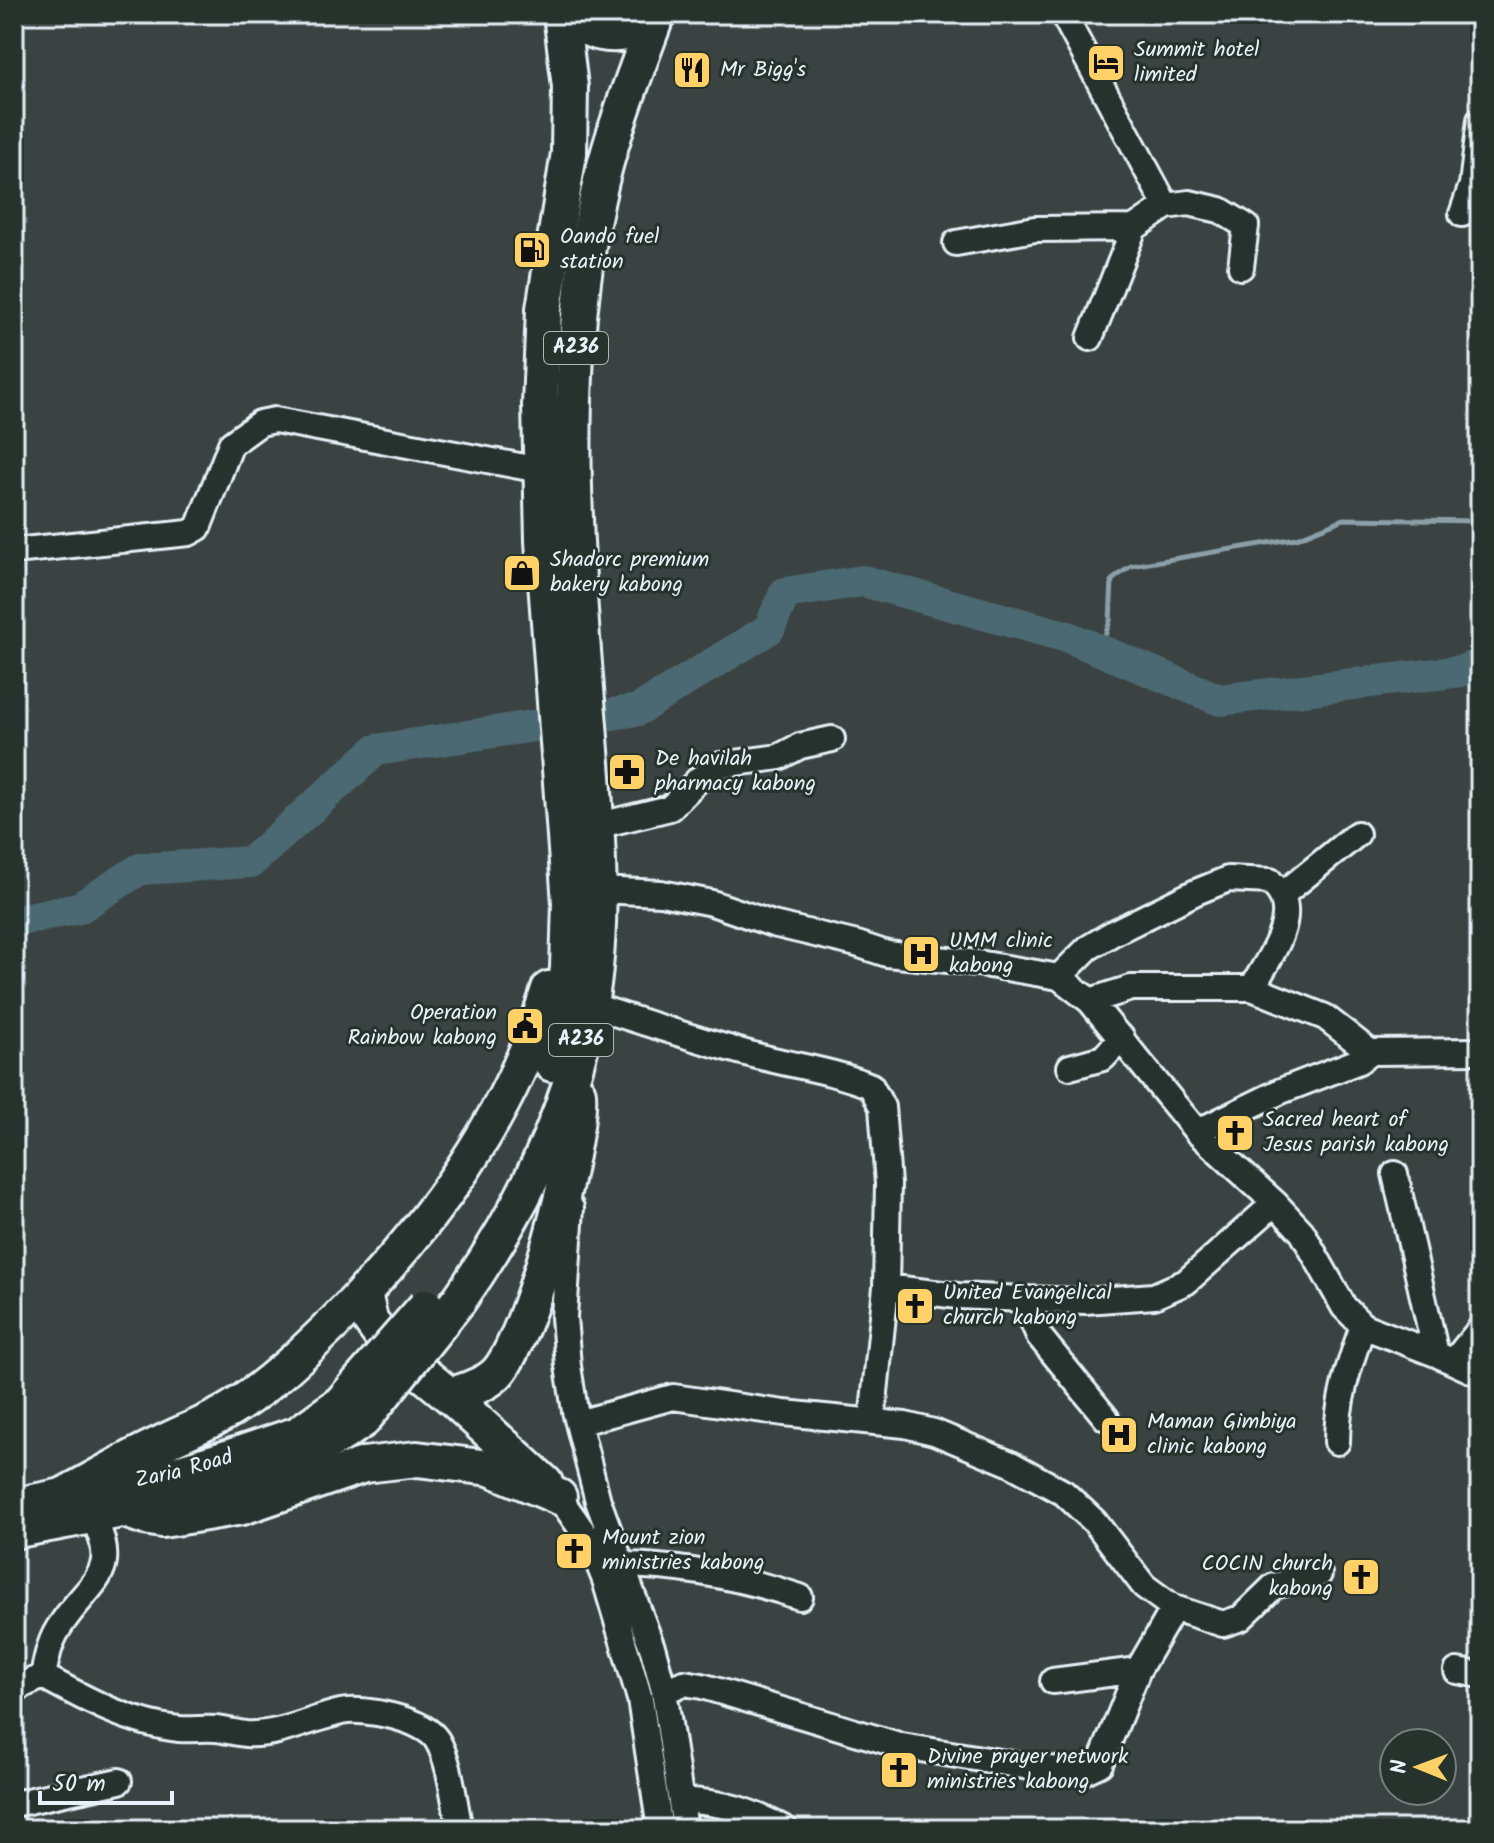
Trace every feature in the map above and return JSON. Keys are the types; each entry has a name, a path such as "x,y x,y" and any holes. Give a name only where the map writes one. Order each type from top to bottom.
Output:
{"highway":[{"name":"A236","path":"449,1296 474,1241 516,1165 548,1080 559,1037 568,968 568,862 576,758 570,690 540,470 544,309 567,164 571,117 561,14"},
{"name":"A236","path":"568,14 585,28 610,35 635,31 658,16"},
{"name":"A236","path":"570,690 576,344 582,286 606,166 658,16"},
{"name":"A236","path":"14,1531 93,1506 209,1488 298,1459 338,1438 352,1411 449,1296 492,1252 536,1170 560,1114 590,1005 599,890 596,826 576,758"},
{"path":"93,1506 296,1360 364,1293 437,1209 472,1159 539,1024 550,986 568,862"},
{"path":"450,1396 482,1384 495,1375 514,1347 546,1255 575,1141 579,1111 575,1064"},
{"path":"364,1293 370,1320 388,1345 450,1396 559,1497"},
{"name":"Zaria Road","path":"14,1506 93,1506 180,1472 272,1444 352,1411"},
{"path":"93,1506 162,1520 242,1507 364,1465 417,1459 490,1468 559,1497"}],"street":[{"path":"1063,14 1166,206"},
{"path":"1462,214 1472,185 1480,120"},
{"path":"1090,338 1134,228 1166,206 1189,203 1220,210 1246,226 1241,267"},
{"path":"956,243 1035,229 1134,228"},
{"path":"14,551 189,533 198,528 231,444 260,423 275,420 540,470"},
{"path":"596,826 670,808 699,779 720,765 779,757 800,746 832,739"},
{"path":"1282,895 1357,834"},
{"path":"1059,977 1088,948 1113,933 1228,879 1270,881 1282,895 1286,909 1281,933 1252,988"},
{"path":"599,890 661,893 712,903 773,924 887,954 978,963 1059,977 1090,1001 1197,1132 1302,1232 1344,1307 1363,1326 1445,1357 1480,1374"},
{"path":"1090,1001 1131,988 1252,988 1325,1017 1370,1052 1480,1051"},
{"path":"590,1005 712,1044 846,1076 871,1086 882,1107 888,1184 886,1287 872,1421"},
{"path":"1070,1067 1103,1058 1122,1038"},
{"path":"1197,1132 1281,1091 1359,1061 1370,1052"},
{"path":"575,1141 564,1317 568,1366 578,1423 598,1501 653,1650 664,1691 685,1829"},
{"path":"1395,1174 1445,1357"},
{"path":"886,1287 958,1296 1023,1299 1085,1301 1154,1296 1186,1282 1275,1203"},
{"path":"1023,1299 1039,1336 1106,1418"},
{"path":"1337,1442 1337,1415 1345,1374 1363,1326"},
{"path":"1445,1357 1480,1329"},
{"path":"578,1423 673,1397 784,1413 872,1421 934,1432 1011,1464 1064,1493 1095,1522 1144,1586 1174,1608 1223,1624 1241,1618 1274,1586 1319,1574"},
{"path":"559,1497 589,1540 605,1580 640,1699 660,1829"},
{"path":"43,1676 49,1645 100,1575 106,1561 103,1535 93,1506"},
{"path":"622,1565 673,1568 756,1583 800,1597"},
{"path":"664,1691 684,1683 702,1686 902,1746 1008,1764 1083,1772 1100,1764 1138,1670 1174,1608"},
{"path":"1053,1681 1138,1670"},
{"path":"14,1692 43,1676"},
{"path":"43,1676 105,1707 142,1721 177,1729 215,1729 248,1734 290,1728 344,1711 391,1715 422,1728 437,1739 449,1776 460,1829"},
{"path":"14,1804 119,1781"},
{"path":"681,1800 720,1802 757,1814 785,1829"}],"waterway":[{"path":"1100,650 1110,621 1112,580 1131,566 1297,538 1344,519 1480,521"},
{"path":"14,921 79,908 140,869 251,862 376,750 638,710 769,629 785,593 863,581 1068,637 1220,700 1461,671 1480,664"}],"place":[{"name":"Summit hotel limited","path":"1106,63"},
{"name":"Mr Bigg's","path":"692,70"},
{"name":"Oando fuel station","path":"532,250"},
{"name":"Shadorc premium bakery kabong","path":"522,573"},
{"name":"De havilah pharmacy kabong","path":"627,772"},
{"name":"UMM clinic kabong","path":"921,954"},
{"name":"Operation Rainbow kabong","path":"525,1026"},
{"name":"Sacred heart of Jesus parish kabong","path":"1235,1133"},
{"name":"United Evangelical church kabong","path":"915,1306"},
{"name":"Maman Gimbiya clinic kabong","path":"1119,1435"},
{"name":"Mount zion ministries kabong","path":"574,1551"},
{"name":"COCIN church kabong","path":"1361,1577"},
{"name":"Divine prayer network ministries kabong","path":"899,1770"}]}
